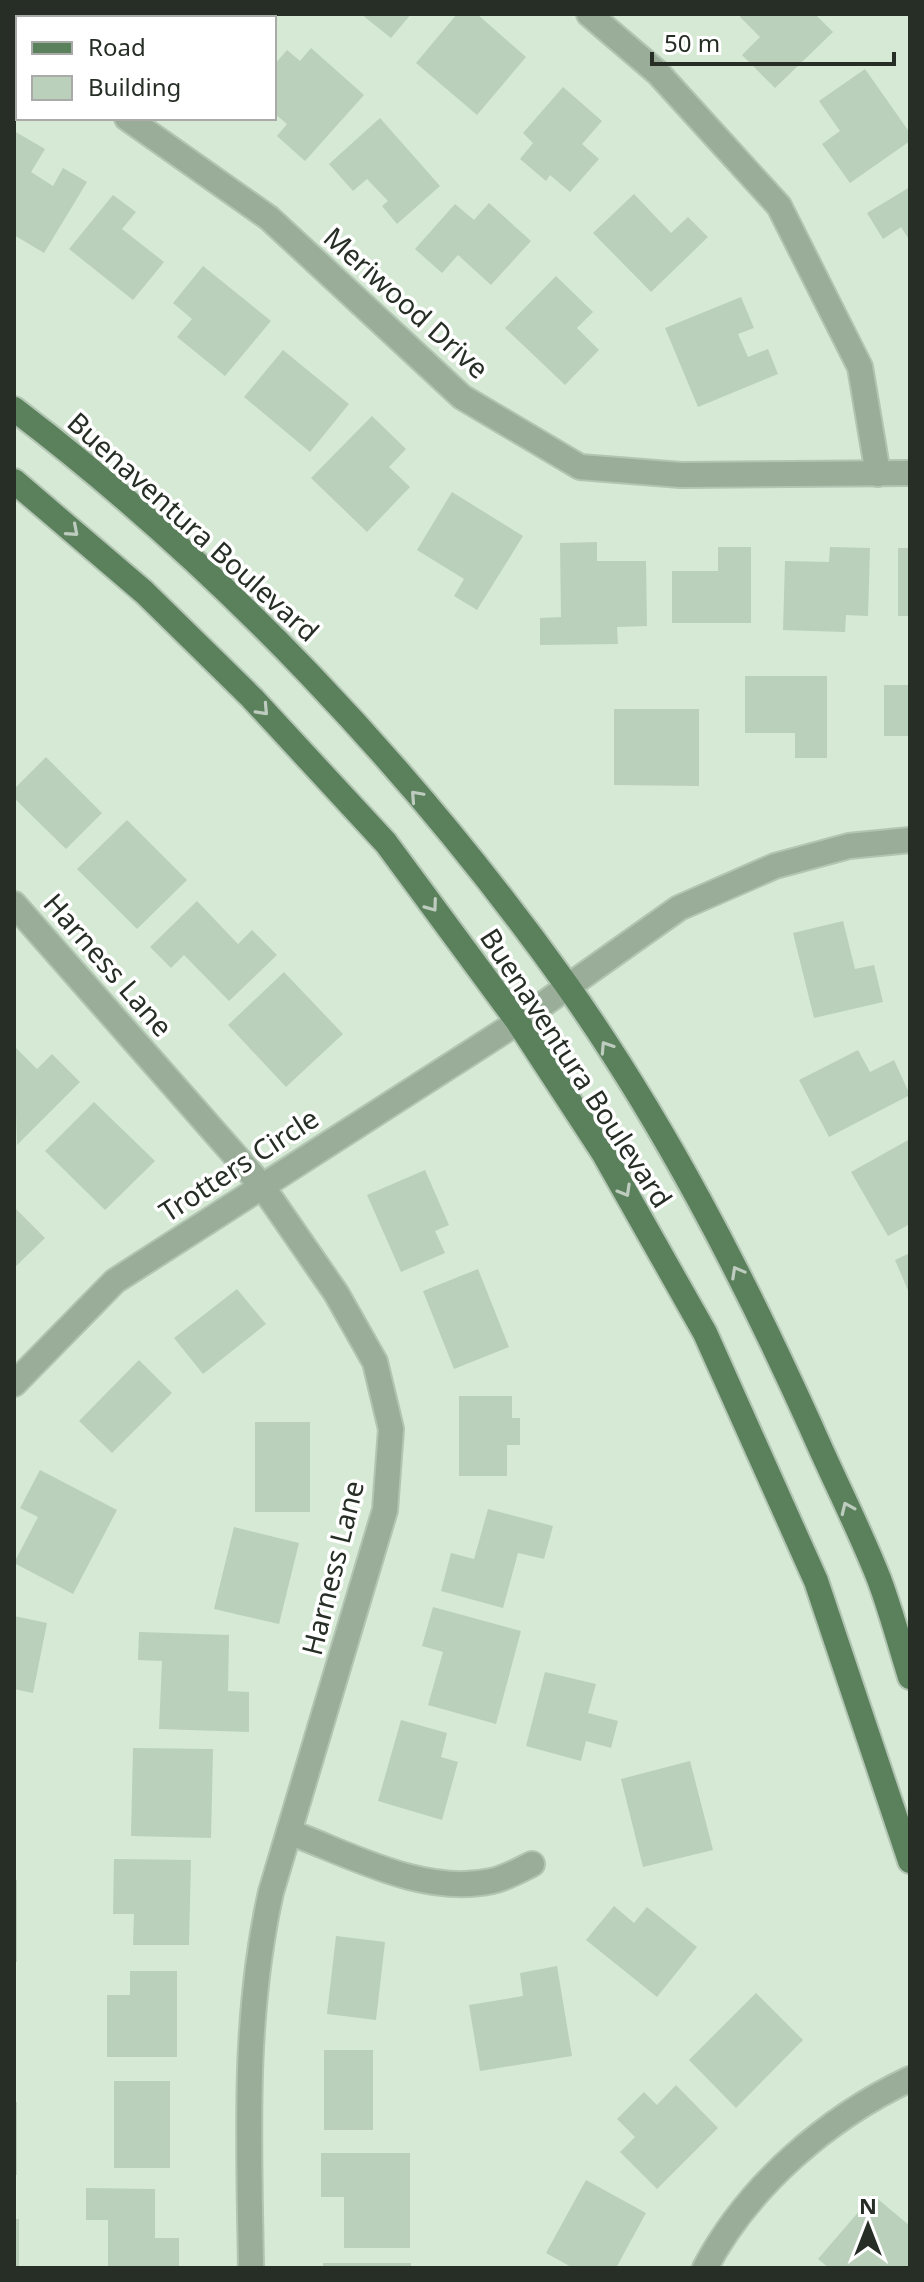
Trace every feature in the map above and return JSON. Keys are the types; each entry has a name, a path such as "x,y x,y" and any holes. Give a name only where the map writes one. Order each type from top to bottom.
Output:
{"main road":[{"name":"Buenaventura Boulevard","path":"14,409 163,532 286,649 436,819 566,985 647,1111 757,1307 878,1579 910,1677"},
{"name":"Buenaventura Boulevard","path":"14,481 144,592 252,698 386,843 518,1022 604,1154 705,1333 816,1581 910,1861"}],"street":[{"path":"589,14 658,73 779,206 860,367 878,474"},
{"name":"Meriwood Drive","path":"130,120 269,218 462,397 580,467 681,475 910,473"},
{"name":"Trotters Circle","path":"14,1384 115,1281 518,1022 566,985 679,908 761,872 849,846 910,840"},
{"name":"Harness Lane","path":"14,904 262,1186 336,1293 375,1362 391,1429 385,1510 271,1892 253,1988 249,2068 251,2268"},
{"path":"289,1832 399,1873 441,1884 493,1881 532,1864"},
{"path":"705,2268 720,2239 799,2150 886,2090 910,2079"}],"building":[{"path":"262,14 264,16 172,16"},
{"path":"361,14 411,14 391,38"},
{"path":"457,14 477,14 526,57 477,115 416,63"},
{"path":"742,14 815,14 833,32 775,88 742,55 760,37 740,17"},
{"path":"311,48 364,95 305,161 277,136 287,124 276,115 276,63 287,50 300,61"},
{"path":"865,69 910,133 910,141 850,183 822,144 840,131 819,101"},
{"path":"563,87 602,121 582,144 599,159 570,192 550,175 546,181 520,159 533,143 523,133"},
{"path":"380,118 440,186 397,224 382,206 388,201 367,179 353,191 329,164"},
{"path":"14,131 45,149 31,172 53,186 63,168 87,182 44,253 14,235"},
{"path":"910,187 910,241 901,227 883,239 867,213"},
{"path":"634,194 671,233 688,217 708,237 651,292 593,233"},
{"path":"113,195 136,212 122,229 164,262 133,300 69,249"},
{"path":"489,203 531,241 491,285 458,255 442,273 415,249 455,204 474,220"},
{"path":"203,266 271,321 225,376 177,337 192,319 173,303"},
{"path":"556,276 593,312 577,328 599,350 565,385 505,328"},
{"path":"741,297 754,328 738,334 748,357 768,349 778,374 698,407 665,328"},
{"path":"283,350 349,404 310,452 244,397"},
{"path":"372,416 406,449 389,467 410,487 367,532 311,478"},
{"path":"452,492 523,536 477,610 454,596 464,579 417,550"},
{"path":"597,542 597,561 646,561 647,626 617,627 618,644 540,645 540,618 561,617 560,543"},
{"path":"718,547 751,547 751,623 672,623 672,571 718,571"},
{"path":"830,547 870,548 868,616 846,615 845,632 783,630 785,561 829,562"},
{"path":"898,548 910,548 910,616 898,616"},
{"path":"745,676 827,676 827,758 795,758 795,733 745,733"},
{"path":"884,685 910,685 910,736 884,736"},
{"path":"614,709 699,709 699,786 614,785"},
{"path":"46,757 102,813 66,849 14,798 14,789"},
{"path":"127,820 187,880 137,929 77,869"},
{"path":"197,901 238,944 252,930 277,955 229,1001 184,955 171,968 150,947"},
{"path":"843,921 855,969 874,965 883,1002 814,1018 793,933"},
{"path":"284,972 343,1034 286,1087 228,1025"},
{"path":"14,1046 37,1069 52,1054 80,1082 17,1145"},
{"path":"858,1050 870,1072 894,1060 910,1095 829,1137 799,1080"},
{"path":"94,1102 155,1161 105,1210 45,1151"},
{"path":"910,1139 910,1224 888,1236 851,1172"},
{"path":"425,1170 449,1225 435,1231 445,1253 401,1272 367,1195"},
{"path":"14,1207 45,1238 14,1268"},
{"path":"910,1253 910,1295 895,1260"},
{"path":"478,1269 509,1347 454,1369 423,1291"},
{"path":"237,1289 266,1324 203,1374 174,1338"},
{"path":"139,1360 172,1393 112,1453 79,1421"},
{"path":"459,1396 512,1396 512,1418 520,1418 520,1445 507,1445 507,1476 459,1476"},
{"path":"255,1422 310,1422 310,1512 255,1512"},
{"path":"40,1470 117,1510 73,1594 14,1563 38,1517 20,1508"},
{"path":"488,1509 553,1526 544,1559 518,1553 503,1608 441,1591 451,1553 474,1559"},
{"path":"234,1527 299,1543 279,1624 214,1609"},
{"path":"433,1607 521,1631 496,1724 428,1705 443,1652 422,1646"},
{"path":"14,1616 47,1623 33,1693 14,1689"},
{"path":"139,1632 229,1635 228,1691 249,1692 249,1732 159,1729 162,1661 138,1660"},
{"path":"545,1672 596,1684 588,1713 618,1721 611,1748 586,1741 581,1761 526,1746"},
{"path":"401,1720 447,1733 441,1757 458,1762 442,1820 378,1801"},
{"path":"133,1748 213,1749 211,1838 131,1836"},
{"path":"690,1761 713,1850 643,1867 621,1779"},
{"path":"114,1859 191,1860 189,1945 133,1945 134,1914 113,1914"},
{"path":"14,1880 17,1880 17,1962 14,1962"},
{"path":"614,1906 634,1923 647,1907 697,1947 657,1997 586,1940"},
{"path":"336,1936 385,1942 376,2020 327,2014"},
{"path":"557,1966 572,2056 480,2071 469,2005 523,1996 520,1973"},
{"path":"130,1971 177,1971 177,2057 107,2057 107,1995 130,1995"},
{"path":"756,1993 803,2040 736,2108 689,2060"},
{"path":"324,2050 373,2050 373,2130 324,2130"},
{"path":"114,2081 170,2081 170,2168 114,2168"},
{"path":"676,2085 718,2128 657,2189 620,2152 635,2137 617,2119 644,2092 657,2105"},
{"path":"14,2102 17,2102 17,2175 14,2175"},
{"path":"321,2153 410,2153 410,2248 344,2248 344,2197 321,2197"},
{"path":"586,2180 646,2213 616,2268 573,2268 546,2253"},
{"path":"86,2188 155,2189 155,2238 179,2238 179,2268 108,2268 108,2220 86,2220"},
{"path":"873,2195 910,2226 910,2265 907,2268 829,2268 818,2259"},
{"path":"14,2219 19,2219 19,2268 14,2268"},
{"path":"323,2263 411,2263 411,2268 323,2268"}]}
